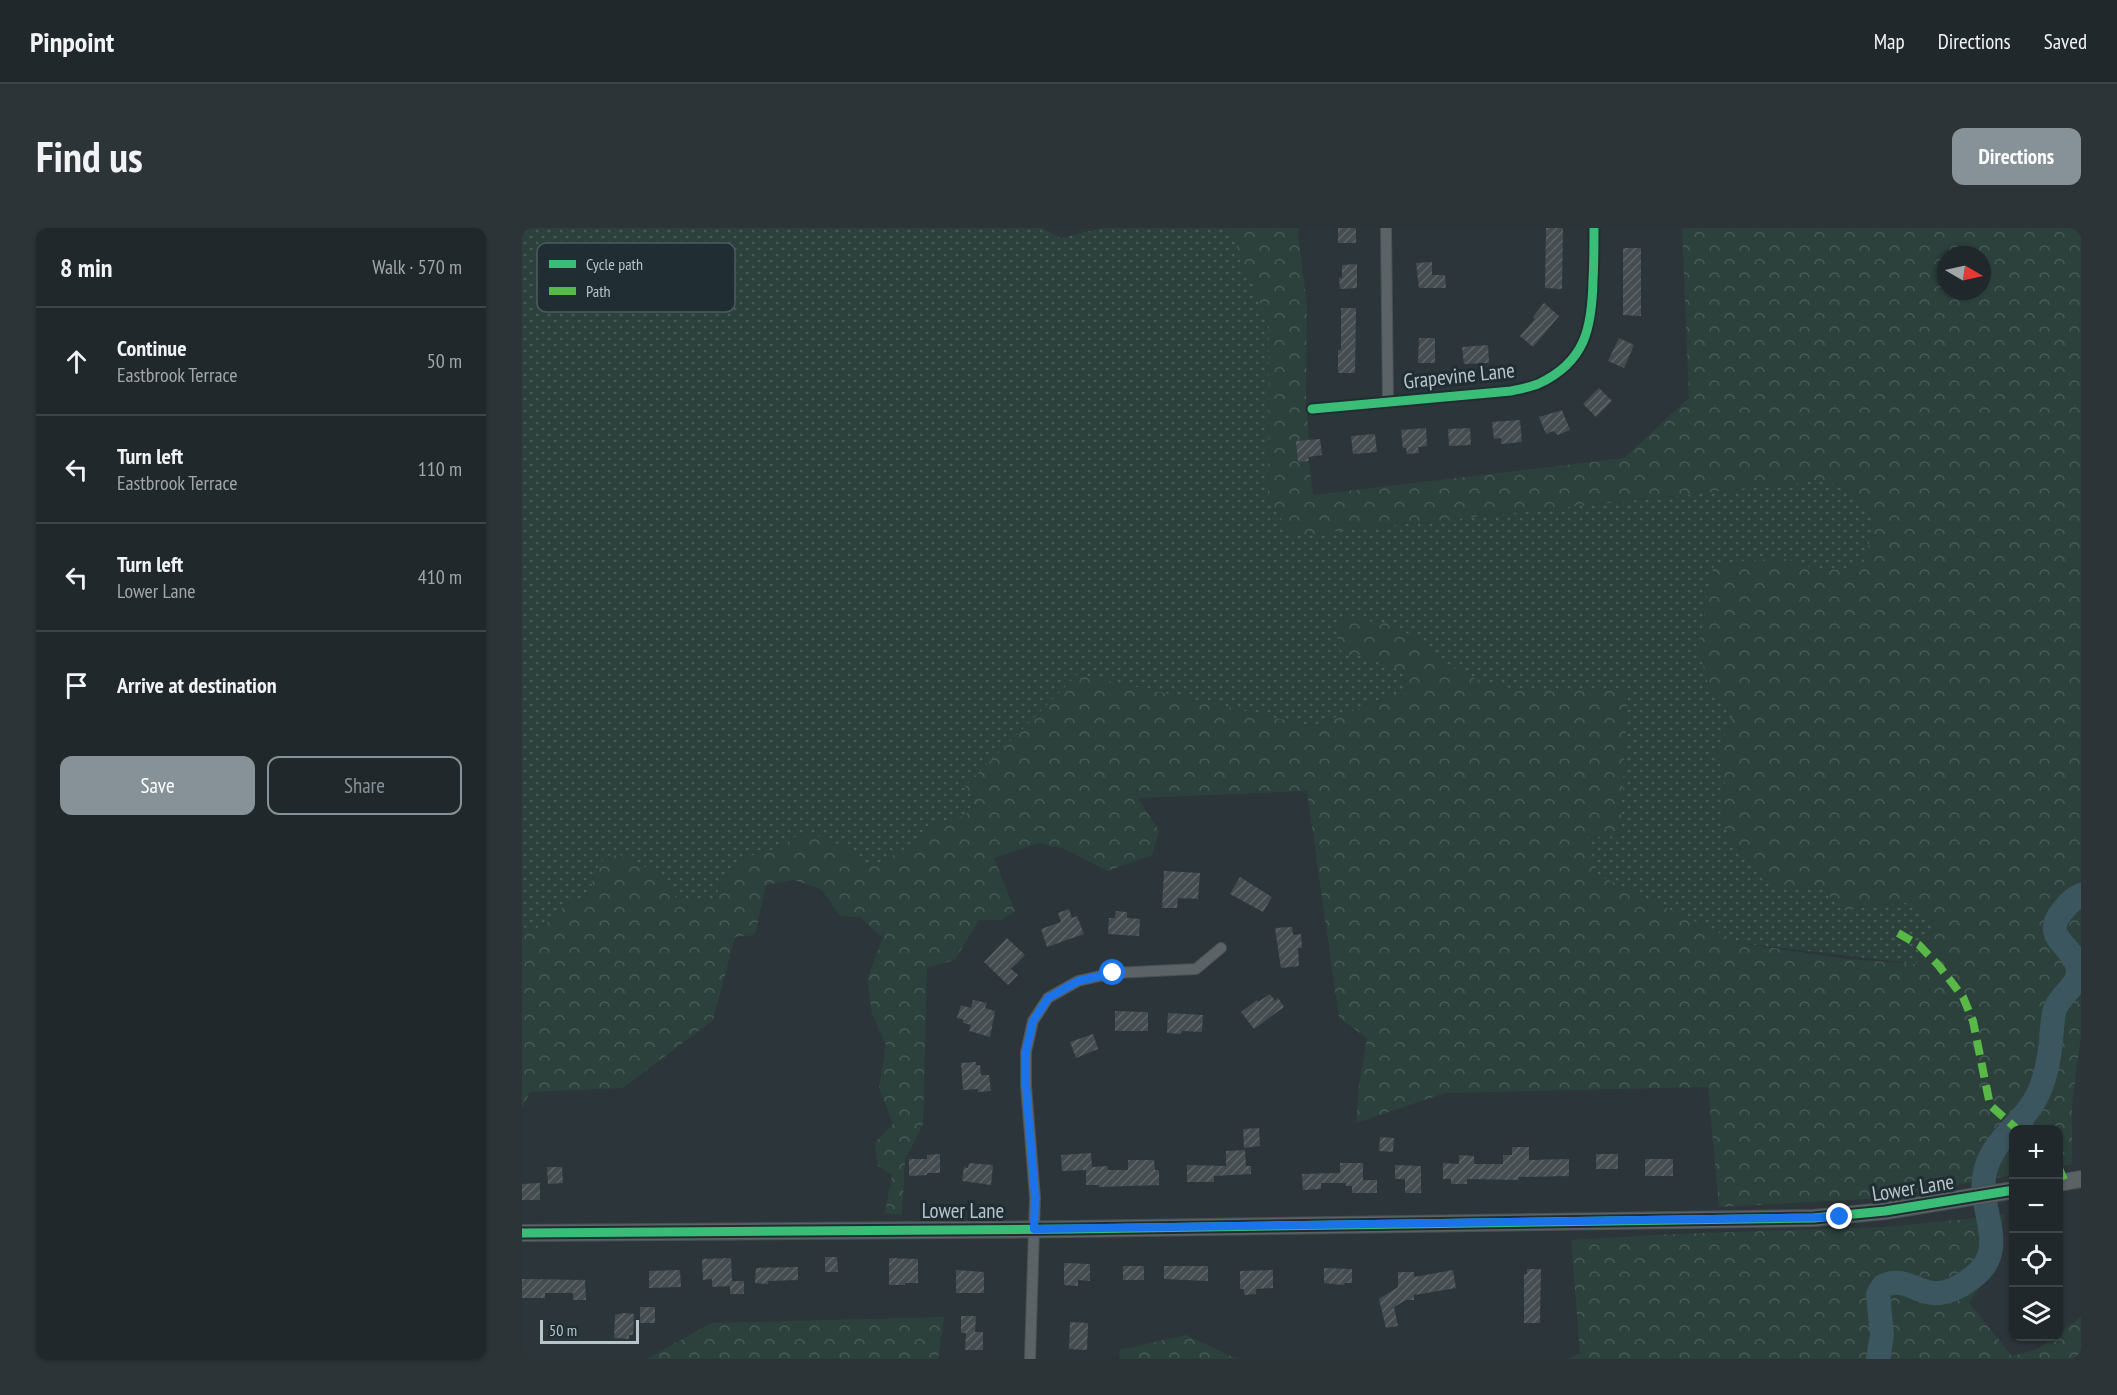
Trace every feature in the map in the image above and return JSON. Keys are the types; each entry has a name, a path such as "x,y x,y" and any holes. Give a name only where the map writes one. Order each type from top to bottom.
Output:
{"street":[{"path":"1386,228 1388,402"},
{"name":"Grapevine Lane","path":"1312,409 1511,391 1537,384 1560,371 1578,352 1589,330 1593,309 1594,228"},
{"path":"1030,1359 1035,1197 1026,1086 1026,1052 1033,1021 1048,998 1078,981 1113,973 1196,969 1221,948"},
{"path":"2063,1182 2081,1179"},
{"name":"Lower Lane","path":"522,1233 1034,1229 1814,1218 1885,1211 2009,1191"}],"green space":[{"path":"522,228 1042,228 1060,238 1103,228 1231,228 1241,263 1252,281 1269,326 1268,500 1293,536 1827,480 1852,495 1873,516 1870,540 1863,564 1839,570 1816,569 1783,558 1715,564 1710,691 1734,715 1717,752 1725,783 1721,800 1730,840 1763,877 1783,888 1821,889 1846,911 1867,906 1913,902 1935,926 1916,964 1740,943 1597,875 1587,837 1620,836 1628,690 1522,690 1486,684 1450,666 1393,625 1356,654 1403,671 1407,688 1406,696 1396,695 1312,726 1078,674 971,795 973,803 966,816 927,826 915,843 874,866 863,865 843,847 798,835 781,847 741,859 724,877 713,899 676,898 655,870 635,864 620,855 594,873 591,889 582,898 563,906 557,917 533,930 522,927"},
{"path":"1231,228 1300,228 1298,235 1307,305 1306,400 1309,440 1298,462 1309,461 1313,495 1624,458 1689,398 1682,228 2081,228 2081,1034 2072,1105 2072,1164 2063,1166 2063,1125 2009,1125 2009,1176 1884,1198 1719,1207 1708,1087 1445,1093 1356,1123 1359,1085 1367,1038 1339,1018 1307,791 1138,798 1159,831 1152,855 1107,871 1065,849 1039,843 994,858 1015,911 1002,920 979,920 955,960 927,968 923,1124 905,1159 902,1215 885,1213 892,1175 878,1166 875,1143 893,1124 879,1088 886,1045 872,1014 867,979 883,938 860,917 840,916 821,889 794,880 766,885 755,935 735,937 713,1020 623,1088 530,1092 522,1108 522,927 534,930 557,917 563,906 582,898 591,889 594,873 606,856 620,855 635,864 655,870 676,898 713,899 724,877 741,859 781,847 798,835 826,837 843,847 863,865 874,866 915,843 927,826 966,815 973,803 965,786 1078,674 1312,726 1396,695 1406,696 1407,688 1403,671 1356,654 1343,656 1337,637 1341,618 1393,624 1450,666 1486,684 1522,690 1628,690 1620,836 1587,837 1598,875 1740,943 1848,959 1916,964 1935,926 1913,902 1867,906 1846,911 1821,889 1783,888 1763,877 1730,840 1721,818 1721,800 1725,783 1717,752 1733,715 1710,692 1699,650 1707,593 1714,564 1783,558 1816,569 1839,570 1863,564 1870,540 1873,515 1852,495 1827,480 1293,536 1268,500 1269,326 1252,281 1241,263"},
{"path":"2004,1215 1990,1272 1969,1303 2012,1356 2038,1349 2049,1341 2063,1341 2063,1330 2081,1317 2081,1359 1568,1359 1580,1353 1571,1240 1886,1227"},
{"path":"944,1317 938,1359 647,1359 711,1323"},
{"path":"1186,1335 1237,1359 1120,1359 1119,1350"}],"building":[{"path":"1338,228 1356,228 1356,243 1338,243"},
{"path":"1546,228 1563,228 1562,289 1545,288"},
{"path":"1623,248 1641,248 1641,316 1623,315"},
{"path":"1432,262 1432,275 1445,275 1446,288 1419,288 1416,263"},
{"path":"1357,264 1357,288 1340,289 1339,278 1342,278 1342,265"},
{"path":"1544,303 1559,316 1533,347 1520,336 1535,319 1533,317"},
{"path":"1341,308 1356,308 1355,373 1338,373 1338,350 1341,350"},
{"path":"1419,338 1435,338 1435,363 1418,363"},
{"path":"1619,338 1634,345 1624,368 1608,361"},
{"path":"1488,345 1489,363 1464,364 1462,347"},
{"path":"1599,388 1612,401 1596,417 1583,404"},
{"path":"1562,410 1570,430 1558,435 1553,431 1546,434 1539,417"},
{"path":"1520,420 1522,442 1501,444 1501,438 1494,439 1492,422"},
{"path":"1426,428 1427,446 1418,447 1419,453 1407,454 1406,448 1403,448 1401,430"},
{"path":"1470,428 1471,445 1449,446 1448,429"},
{"path":"1375,434 1377,452 1353,454 1351,436"},
{"path":"1320,439 1322,455 1308,457 1309,461 1298,462 1296,441"},
{"path":"1164,871 1200,873 1198,899 1178,898 1177,908 1162,908"},
{"path":"1240,877 1272,897 1263,912 1230,894"},
{"path":"1069,909 1072,918 1077,916 1084,934 1047,947 1041,929 1061,922 1058,913"},
{"path":"1116,911 1127,912 1127,918 1140,919 1139,936 1108,934 1109,918 1115,918"},
{"path":"1292,927 1293,935 1301,934 1302,948 1298,948 1299,966 1281,968 1275,928"},
{"path":"1007,938 1025,955 1011,969 1018,975 1008,985 984,962"},
{"path":"1270,994 1275,1001 1278,998 1284,1007 1254,1029 1241,1012"},
{"path":"973,1000 987,1003 985,1008 995,1011 990,1037 969,1031 971,1025 957,1018 961,1005 971,1008"},
{"path":"1115,1011 1148,1012 1148,1031 1115,1031"},
{"path":"1168,1013 1203,1015 1202,1032 1167,1033"},
{"path":"1093,1034 1098,1049 1076,1058 1070,1042"},
{"path":"976,1062 976,1065 980,1065 981,1075 989,1075 991,1091 963,1090 961,1063"},
{"path":"1259,1128 1260,1146 1244,1148 1243,1129"},
{"path":"1380,1137 1394,1138 1393,1152 1379,1151"},
{"path":"1512,1147 1529,1147 1529,1160 1569,1159 1569,1176 1519,1177 1519,1180 1467,1179 1467,1184 1451,1184 1451,1179 1443,1179 1443,1163 1459,1164 1459,1155 1474,1156 1474,1164 1503,1164 1503,1155 1512,1155"},
{"path":"1245,1150 1246,1166 1251,1166 1251,1174 1214,1176 1214,1182 1187,1182 1187,1165 1226,1166 1226,1151"},
{"path":"1091,1153 1092,1167 1107,1166 1108,1170 1128,1170 1128,1160 1154,1160 1155,1170 1159,1170 1159,1185 1099,1187 1099,1185 1086,1185 1086,1170 1062,1171 1061,1155"},
{"path":"940,1154 940,1173 909,1176 909,1159 927,1159 927,1155"},
{"path":"1596,1154 1618,1154 1618,1169 1596,1169"},
{"path":"1645,1159 1673,1159 1673,1176 1645,1176"},
{"path":"969,1163 993,1165 991,1185 962,1181 964,1167 968,1168"},
{"path":"1340,1163 1363,1163 1363,1180 1377,1180 1377,1193 1352,1193 1352,1186 1346,1186 1346,1183 1321,1183 1321,1189 1303,1190 1302,1174 1340,1173"},
{"path":"1395,1165 1421,1166 1421,1193 1405,1193 1405,1179 1395,1179"},
{"path":"547,1167 562,1167 563,1183 548,1184"},
{"path":"540,1183 540,1200 522,1200 522,1184"},
{"path":"825,1257 837,1257 838,1272 825,1272"},
{"path":"731,1258 732,1281 744,1281 744,1294 730,1294 730,1286 712,1287 712,1279 703,1280 702,1259"},
{"path":"889,1258 918,1259 918,1283 889,1285"},
{"path":"1064,1263 1090,1264 1090,1281 1078,1280 1078,1286 1064,1285"},
{"path":"1123,1266 1144,1266 1144,1280 1123,1280"},
{"path":"1164,1266 1208,1266 1208,1281 1164,1279"},
{"path":"798,1267 798,1280 768,1281 768,1284 755,1283 756,1268"},
{"path":"1324,1268 1352,1269 1352,1283 1343,1285 1324,1283"},
{"path":"1527,1269 1541,1269 1540,1323 1524,1323 1524,1274 1527,1274"},
{"path":"680,1270 681,1287 649,1288 649,1271"},
{"path":"956,1270 984,1272 984,1293 956,1293"},
{"path":"1273,1270 1273,1288 1256,1289 1256,1294 1244,1295 1244,1289 1240,1289 1240,1271"},
{"path":"1453,1270 1456,1288 1414,1295 1414,1300 1406,1300 1394,1307 1398,1326 1386,1328 1379,1299 1398,1287 1398,1272 1414,1272 1414,1277"},
{"path":"522,1279 585,1280 586,1300 573,1300 573,1293 545,1293 545,1298 522,1298"},
{"path":"640,1307 655,1307 655,1323 640,1323"},
{"path":"634,1314 633,1335 629,1335 629,1339 614,1338 615,1315"},
{"path":"961,1316 976,1316 975,1332 983,1332 983,1350 965,1350 966,1333 961,1333"},
{"path":"1070,1322 1088,1323 1087,1350 1069,1349"}],"waterway":[{"path":"1878,1359 1882,1335 1878,1294 1883,1286 1897,1283 1932,1293 1948,1291 1972,1278 1984,1267 1990,1254 1990,1228 1983,1186 1985,1172 1994,1150 2030,1108 2042,1085 2049,1056 2055,1009 2078,976 2073,957 2057,936 2055,929 2057,920 2064,909 2073,899 2081,895"}],"marked path":[{"path":"1898,933 1919,945 1963,997 1973,1021 1990,1105 2012,1125"},
{"path":"2063,1177 2065,1182"}],"cycle path":[{"path":"1312,409 1511,391 1538,384 1554,375 1576,354 1588,328 1592,297 1594,228"},
{"path":"522,1233 1072,1229 1814,1218 1885,1211 2009,1191"}],"route":[{"path":"1113,973 1078,981 1048,998 1033,1021 1026,1052 1026,1086 1035,1197 1034,1229 1840,1217"}]}
